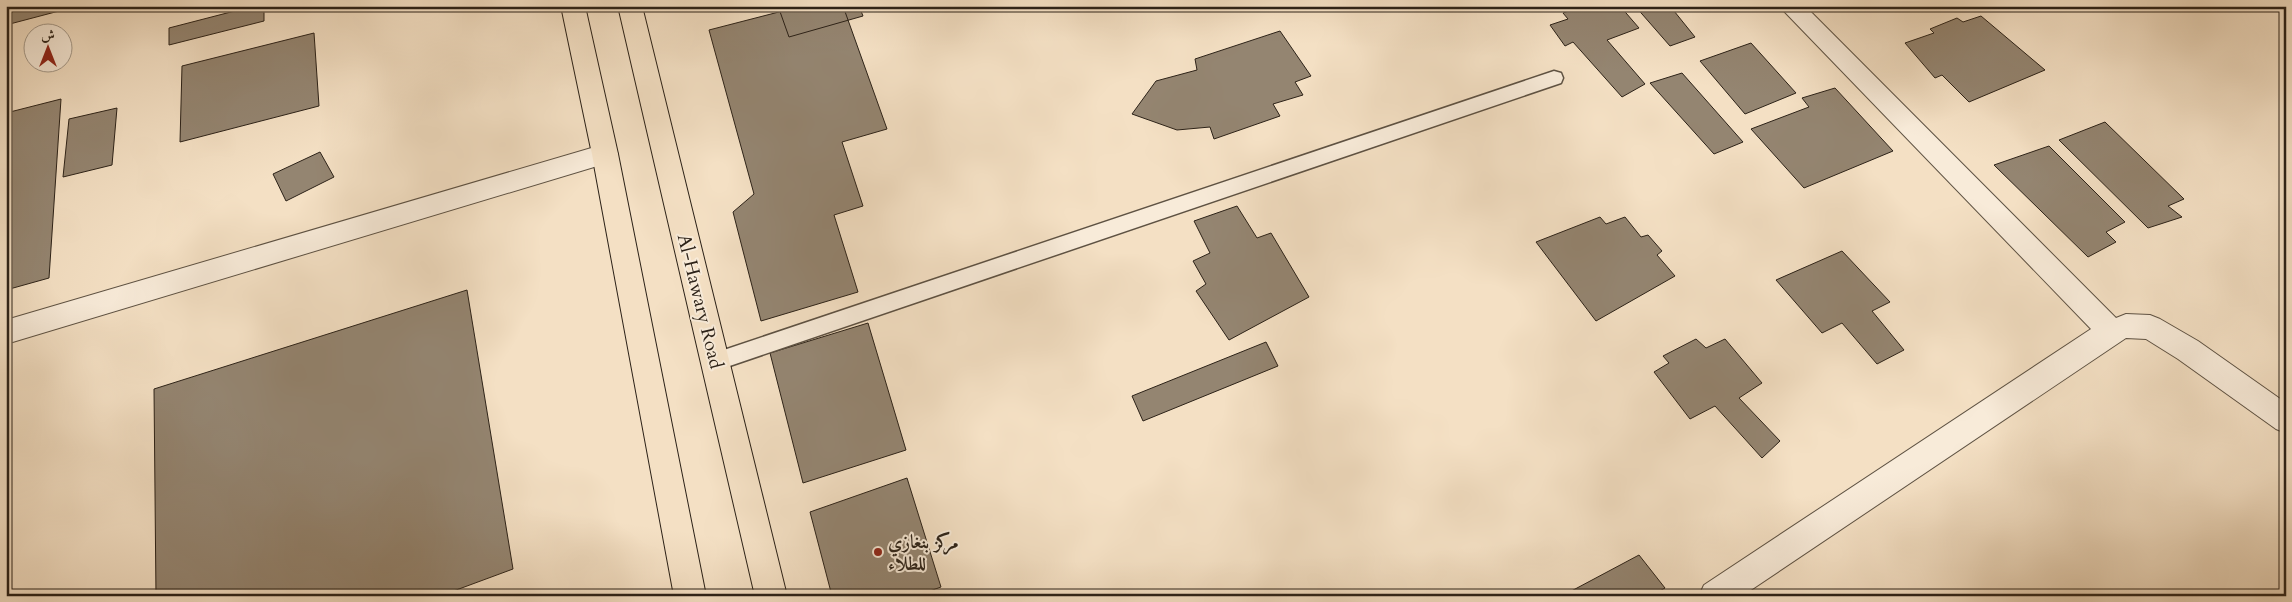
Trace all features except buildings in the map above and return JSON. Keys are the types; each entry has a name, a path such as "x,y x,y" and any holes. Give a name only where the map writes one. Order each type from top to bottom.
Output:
{"highway":[{"path":"573,6 605,154 690,596"},
{"name":"Al-Hawary Road","path":"630,6 771,596"}],"street":[{"path":"1791,6 2111,331"},
{"path":"6,332 605,154"},
{"path":"1715,596 2111,331 2126,326 2150,327 2188,350 2286,420"}],"lane":[{"path":"715,362 1554,78"}],"place":[{"name":"مركز بنغازي للطلاء","path":"878,552"}]}
